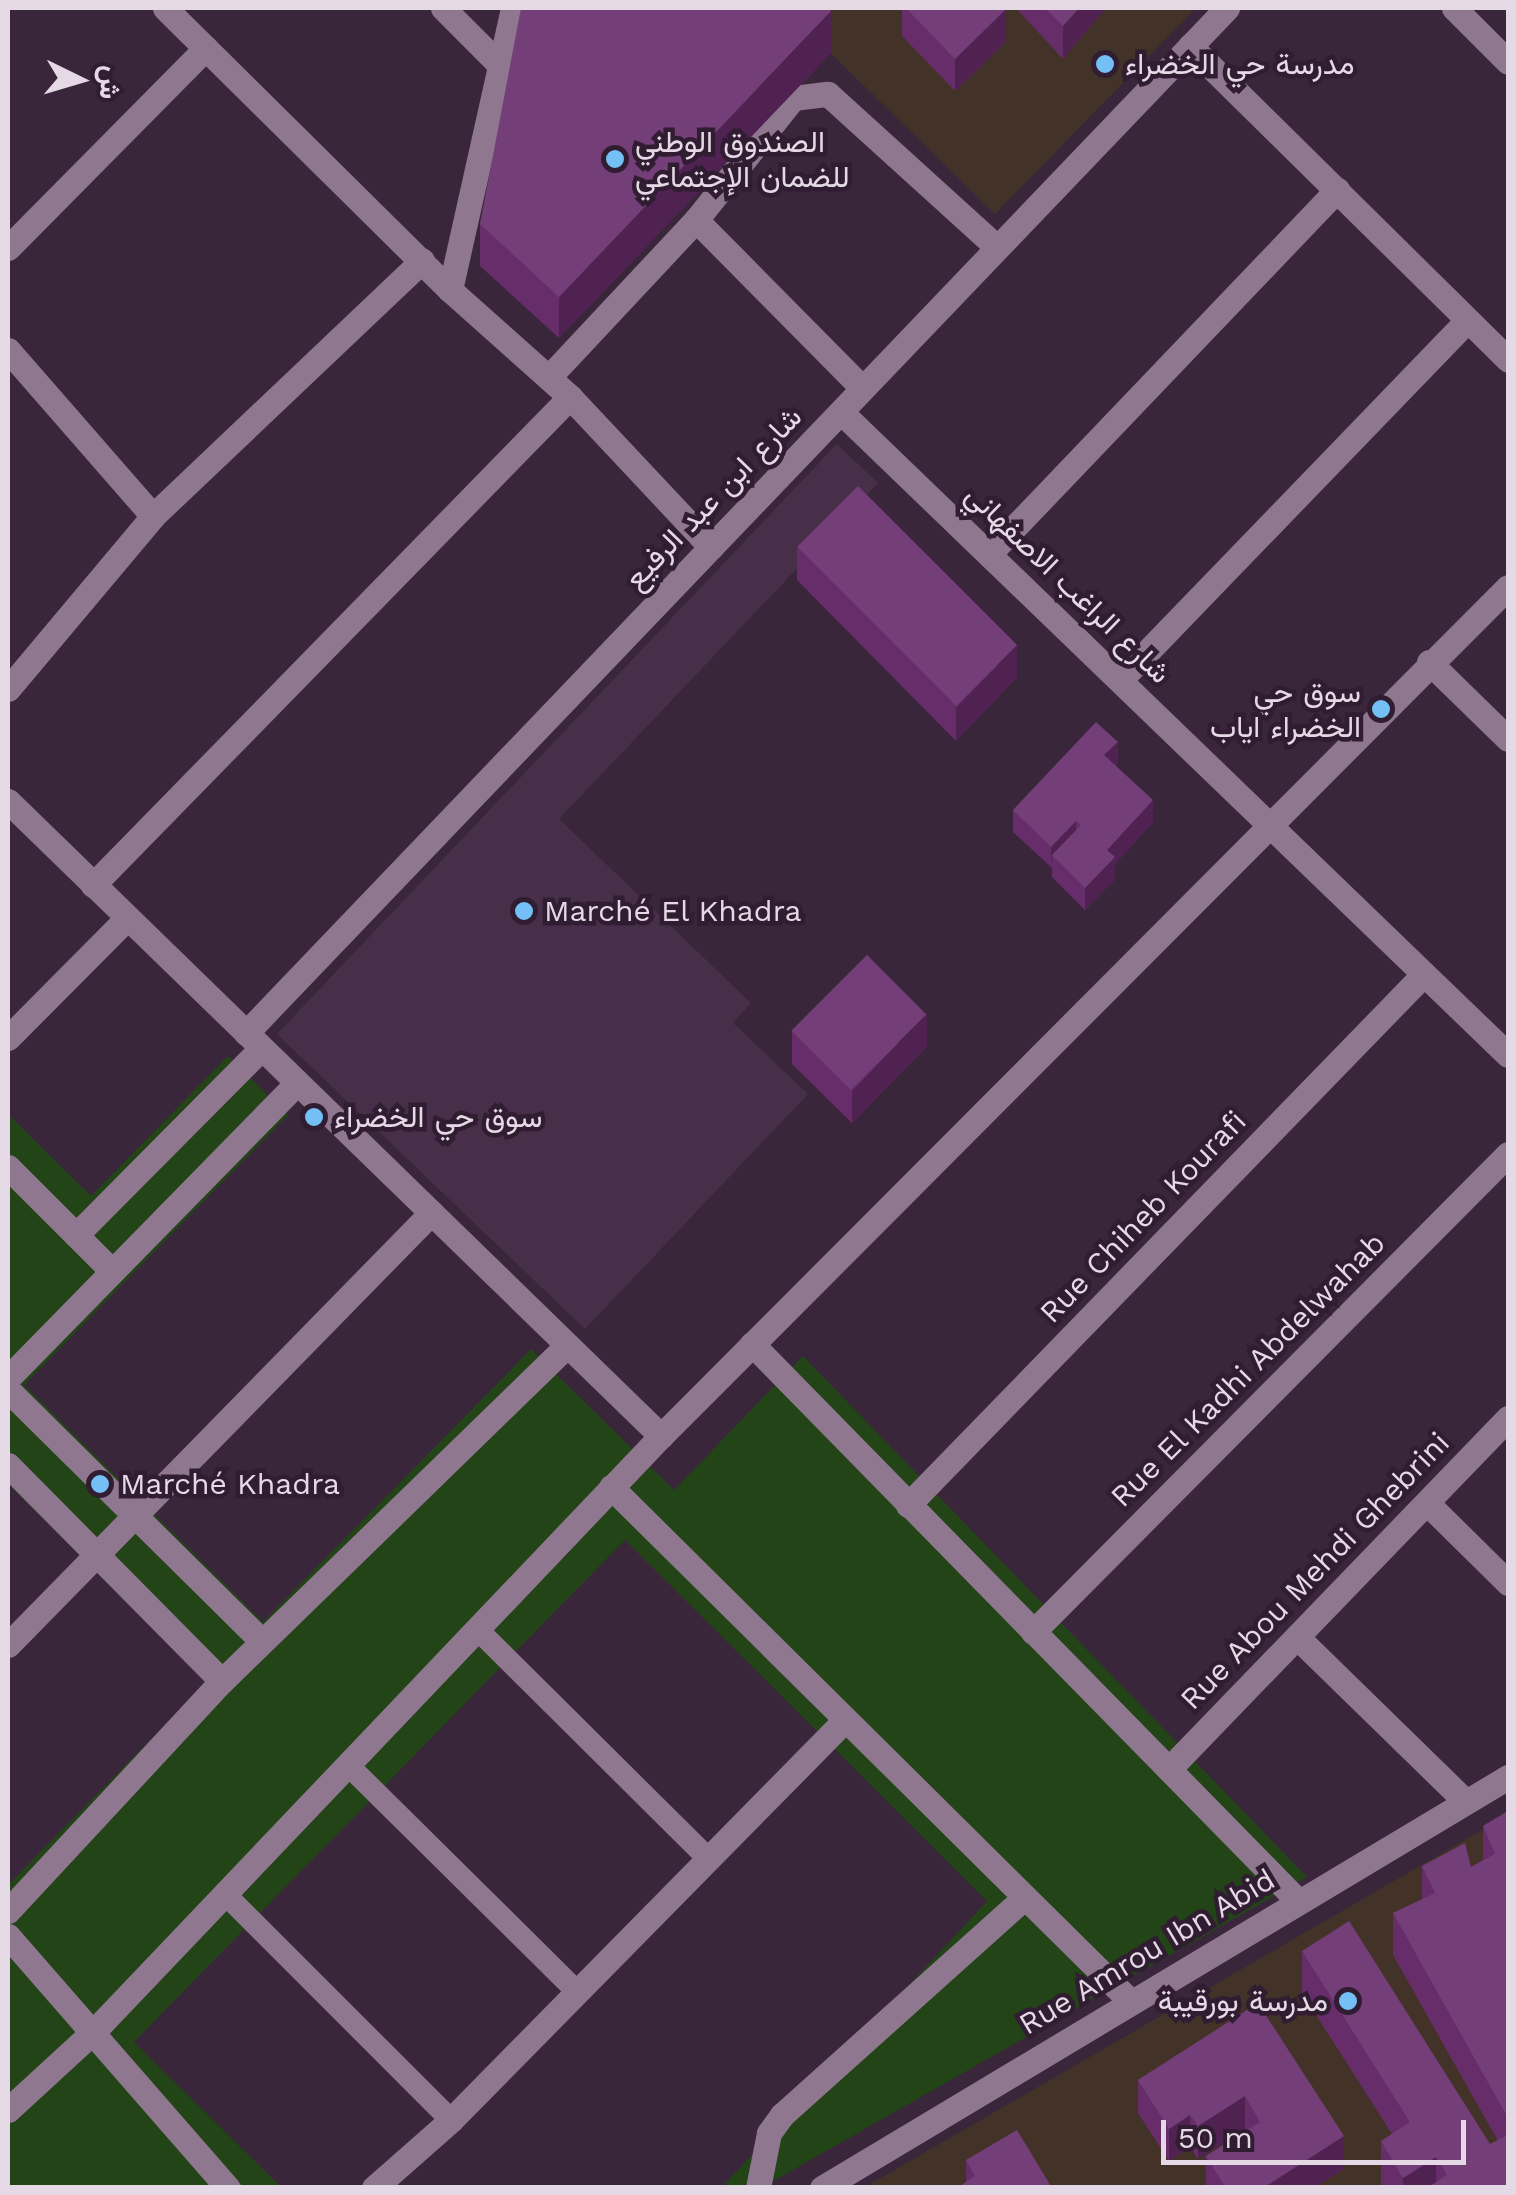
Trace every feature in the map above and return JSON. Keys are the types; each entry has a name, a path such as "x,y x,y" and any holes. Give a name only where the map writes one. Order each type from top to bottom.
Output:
{"street":[{"path":"165,8 450,290 570,396 711,547"},
{"path":"444,8 504,69"},
{"path":"450,290 504,69 513,8"},
{"name":"شارع ابن عبد الرفيع","path":"76,1235 711,547 1227,8"},
{"path":"1454,8 1508,62"},
{"path":"1190,46 1508,360"},
{"path":"8,248 206,48"},
{"path":"549,377 696,220 793,98 828,94 997,247"},
{"path":"989,554 1336,190"},
{"path":"696,220 862,388"},
{"path":"8,689 153,516 422,260"},
{"path":"1120,680 1467,321"},
{"path":"8,350 153,516"},
{"path":"93,885 570,396"},
{"name":"شارع الراغب الاصفهاني","path":"840,412 1508,1055"},
{"path":"8,2110 96,2029 226,1895 661,1436 1508,587"},
{"path":"1429,662 1508,739"},
{"path":"8,801 661,1436"},
{"path":"8,1038 128,918"},
{"name":"Rue Chiheb Kourafi","path":"908,1505 1424,974"},
{"path":"8,1378 297,1084"},
{"name":"Rue El Kadhi Abdelwahab","path":"1033,1632 1508,1154"},
{"path":"8,1167 112,1270"},
{"path":"8,1645 430,1213"},
{"path":"752,1344 1298,1900"},
{"path":"8,1911 222,1681 566,1347"},
{"path":"8,1390 262,1641"},
{"name":"Rue Abou Mehdi Ghebrini","path":"1169,1769 1508,1418"},
{"path":"8,1464 222,1681"},
{"path":"611,1488 1129,2000"},
{"path":"1427,1503 1508,1584"},
{"path":"478,1629 708,1859"},
{"path":"1297,1637 1466,1802"},
{"path":"374,2188 452,2120 845,1720"},
{"path":"348,1766 577,1992"},
{"name":"Rue Amrou Ibn Abid","path":"822,2188 1129,2000 1508,1777"},
{"path":"226,1895 452,2120"},
{"path":"758,2188 769,2133 782,2115 1025,1897"},
{"path":"8,1936 96,2029 228,2188"}],"shaded area":[{"path":"827,8 1196,8 995,214 806,29"},
{"name":"Marché El Khadra","path":"837,444 878,483 559,819 751,1003 733,1023 808,1094 585,1329 277,1034"},
{"name":"مدرسة بورقيبة","path":"1508,1815 1508,2187 865,2187"}],"green space":[{"path":"228,1056 288,1115 24,1385 263,1622 531,1349 674,1490 803,1356 1307,1877 763,2187 722,2187 987,1901 625,1540 134,2042 281,2187 8,2187 8,1885 207,1682 8,1484 8,1114 91,1196"}],"building":[{"name":"الصندوق الوطني للضمان الإجتماعي","path":"521,8 831,11 559,297 480,224"},
{"path":"906,8 1004,8 1006,9 955,59"},
{"path":"1045,8 1079,8 1063,26"},
{"path":"858,486 1017,645 956,706 797,547"},
{"path":"1096,722 1118,742 1104,755 1153,800 1107,850 1115,857 1085,888 1052,855 1081,825 1076,821 1051,847 1013,810"},
{"path":"867,955 926,1014 851,1090 791,1031"},
{"path":"1508,1811 1508,2118 1393,1913 1435,1893 1422,1866 1465,1843 1471,1867 1495,1854 1483,1826"},
{"path":"1349,1921 1490,2144 1508,2135 1508,2188 1427,2188 1447,2175 1436,2157 1403,2178 1381,2141 1410,2122 1302,1951"},
{"path":"1258,2003 1344,2136 1263,2188 1226,2188 1206,2156 1260,2122 1245,2096 1198,2126 1190,2115 1169,2129 1138,2080"},
{"path":"1017,2130 1052,2188 957,2188 975,2176 966,2160"}],"place":[{"name":"مدرسة حي الخضراء","path":"1105,64"},
{"name":"الصندوق الوطني للضمان الإجتماعي","path":"615,159"},
{"name":"سوق حي الخضراء اياب","path":"1381,709"},
{"name":"Marché El Khadra","path":"524,911"},
{"name":"سوق حي الخضراء","path":"314,1117"},
{"name":"Marché Khadra","path":"100,1484"},
{"name":"مدرسة بورقيبة","path":"1348,2001"}]}
